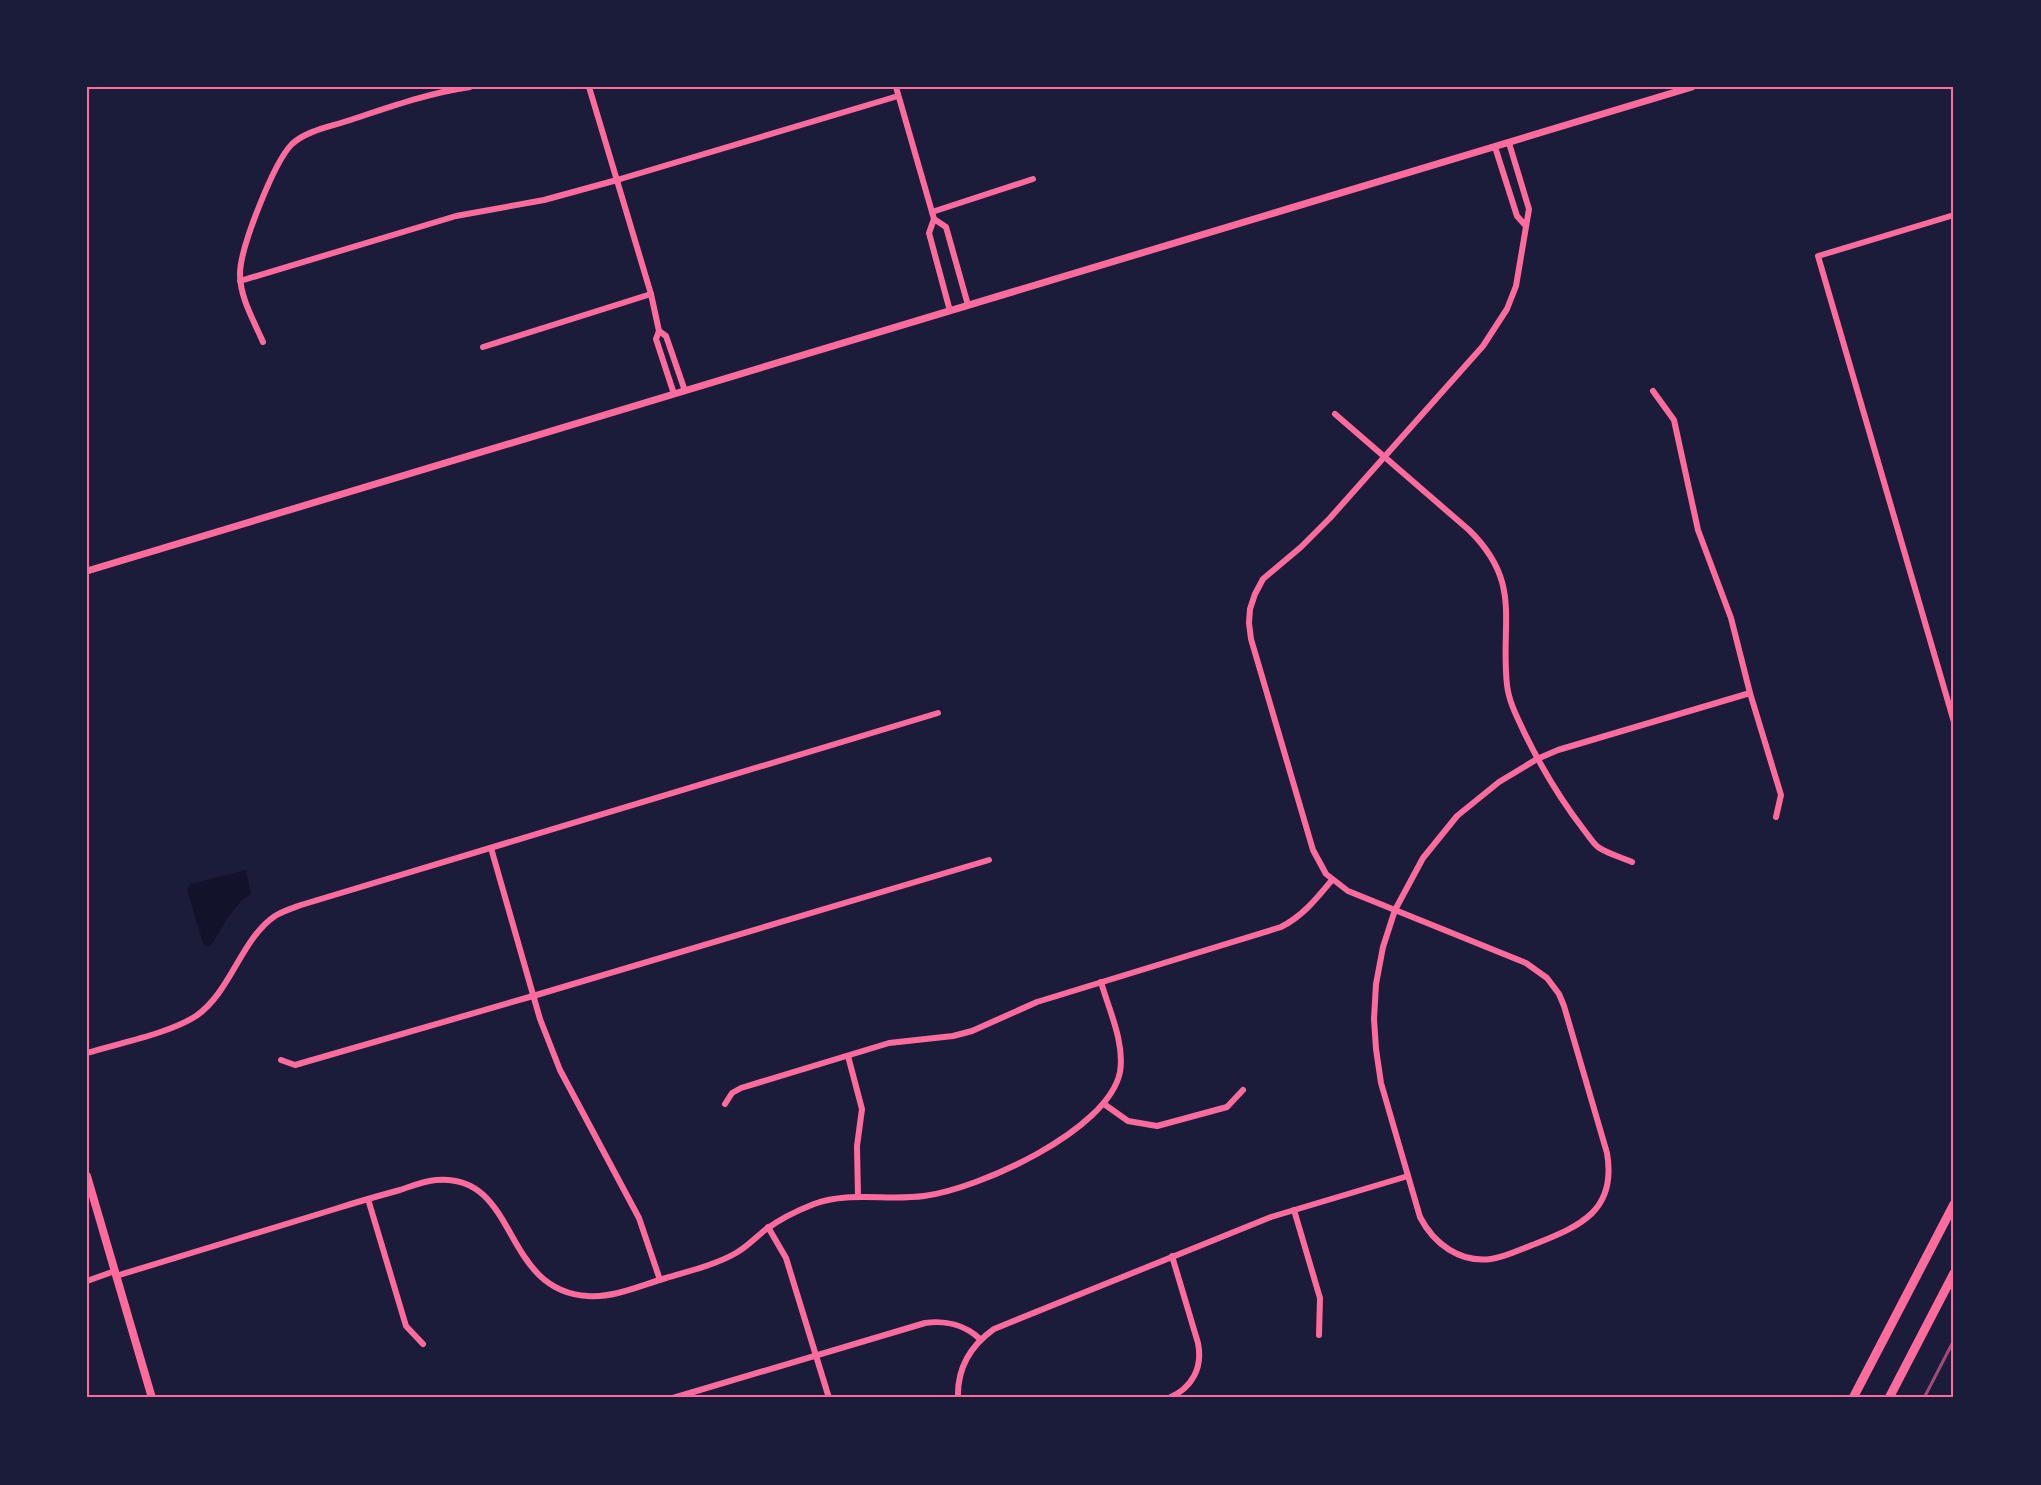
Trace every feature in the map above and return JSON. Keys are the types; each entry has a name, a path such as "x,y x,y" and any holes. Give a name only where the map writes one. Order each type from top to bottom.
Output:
{"main road":[{"path":"87,1176 152,1398"},
{"path":"1853,1398 1954,1204"},
{"path":"1889,1398 1954,1273"}],"street":[{"path":"263,342 243,296 240,281 241,254 281,159 293,143 313,132 370,113 448,90 470,87"},
{"path":"589,87 651,294 659,331 656,339 674,394"},
{"path":"896,87 934,219 929,233 950,311"},
{"path":"87,571 1692,87"},
{"path":"240,281 456,216 544,200 617,180 898,96"},
{"path":"1509,143 1529,209 1516,286 1507,309 1483,346 1330,518 1301,547 1265,577 1255,594 1249,613 1251,639 1313,850 1318,862 1332,880 1348,891 1395,910 1533,967 1555,987 1564,1005 1608,1160 1607,1183 1603,1197 1590,1215 1569,1230 1494,1258 1473,1259 1453,1252 1437,1242 1425,1226 1381,1083 1374,1025 1374,1001 1380,960 1395,910 1423,858 1457,816 1499,782 1537,759 1558,750 1750,693"},
{"path":"1495,147 1517,216 1525,225"},
{"path":"932,212 1033,180"},
{"path":"1953,722 1818,256 1954,215"},
{"path":"934,219 946,227 968,305"},
{"path":"483,347 651,294"},
{"path":"659,331 666,336 685,391"},
{"path":"1653,391 1674,420 1698,530 1731,618 1750,693 1781,795 1776,817"},
{"path":"1335,414 1469,530 1493,560 1502,579 1506,599 1506,675 1512,706 1537,759 1566,807 1597,847 1632,862"},
{"path":"87,1053 165,1030 196,1016 216,996 261,929 276,915 301,905 938,713"},
{"path":"491,848 540,1019 567,1085 639,1218 660,1280"},
{"path":"281,1060 295,1065 988,860"},
{"path":"725,1104 732,1093 741,1088 889,1043 953,1036 972,1031 1028,1005 1281,927 1297,918 1311,906 1332,880"},
{"path":"87,1281 435,1180 462,1183 490,1200 528,1264 558,1289 576,1295 599,1296 660,1280 715,1263 736,1253 768,1227 816,1203 858,1197 887,1199 929,1196 952,1191 1016,1165 1048,1148 1104,1104 1116,1084 1121,1058 1119,1044 1101,982"},
{"path":"848,1056 862,1109 857,1146 858,1197"},
{"path":"1104,1104 1128,1121 1157,1126 1227,1107 1243,1090"},
{"path":"958,1398 962,1367 969,1352 980,1339 994,1329 1172,1256 1294,1210 1408,1176"},
{"path":"368,1199 406,1326 423,1344"},
{"path":"1294,1210 1320,1298 1319,1335"},
{"path":"768,1227 786,1258 829,1398"},
{"path":"1168,1398 1179,1393 1190,1383 1197,1371 1199,1357 1198,1343 1172,1256"},
{"path":"673,1398 692,1395 816,1355 934,1322 957,1325 980,1339"}],"shaded area":[{"path":"246,870 251,894 241,901 228,917 213,943 204,946 187,890 190,884"}],"railway":[{"path":"1924,1398 1954,1340"}]}
